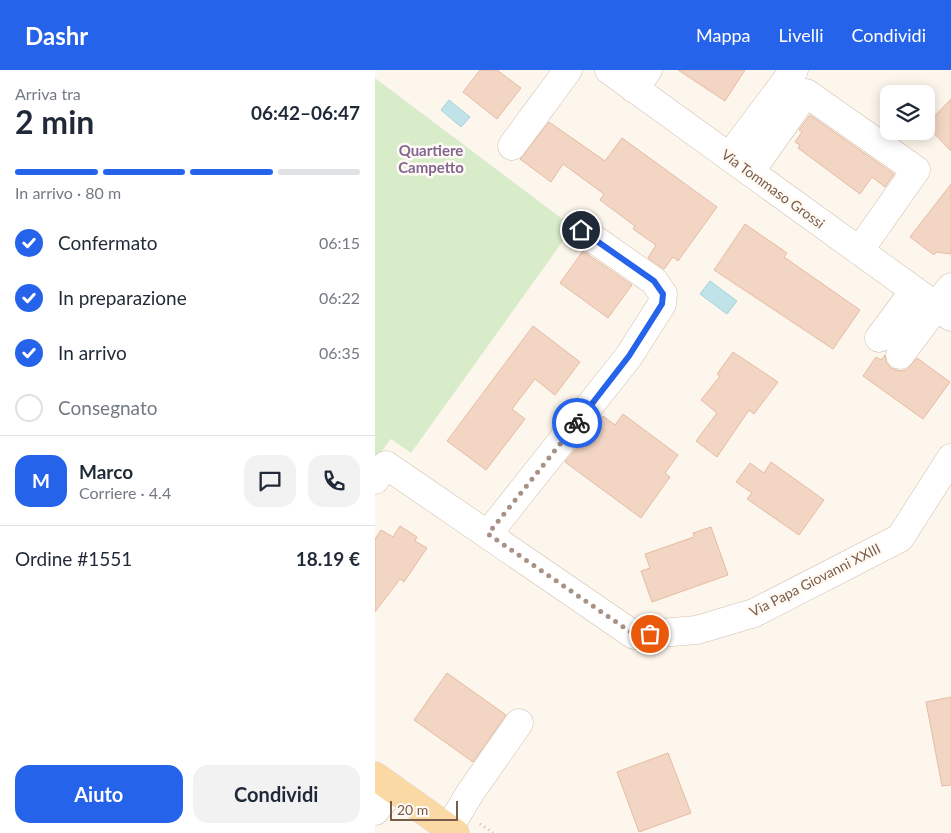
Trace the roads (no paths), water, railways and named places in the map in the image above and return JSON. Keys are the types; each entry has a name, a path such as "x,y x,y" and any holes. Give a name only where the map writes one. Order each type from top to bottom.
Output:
{"main road":[{"path":"384,783 452,831"}],"street":[{"path":"511,146 568,70"},
{"name":"Via Tommaso Grossi","path":"609,70 641,79 739,165 914,291 946,304"},
{"path":"739,165 794,70"},
{"path":"739,165 806,92 916,170 859,251"},
{"path":"488,534 619,369 662,304 663,294 654,281 581,230"},
{"path":"879,338 914,291"},
{"path":"900,355 946,304"},
{"name":"Via Papa Giovanni XXIII","path":"375,480 386,465 635,635 697,630 754,613 900,538 951,458"},
{"path":"452,831 519,723"},
{"path":"375,811 384,783"}],"water":[{"path":"449,100 470,117 461,127 441,110"},
{"path":"710,281 737,301 727,314 700,294"}],"district":[{"name":"Quartiere Campetto","path":"431,160"}]}
